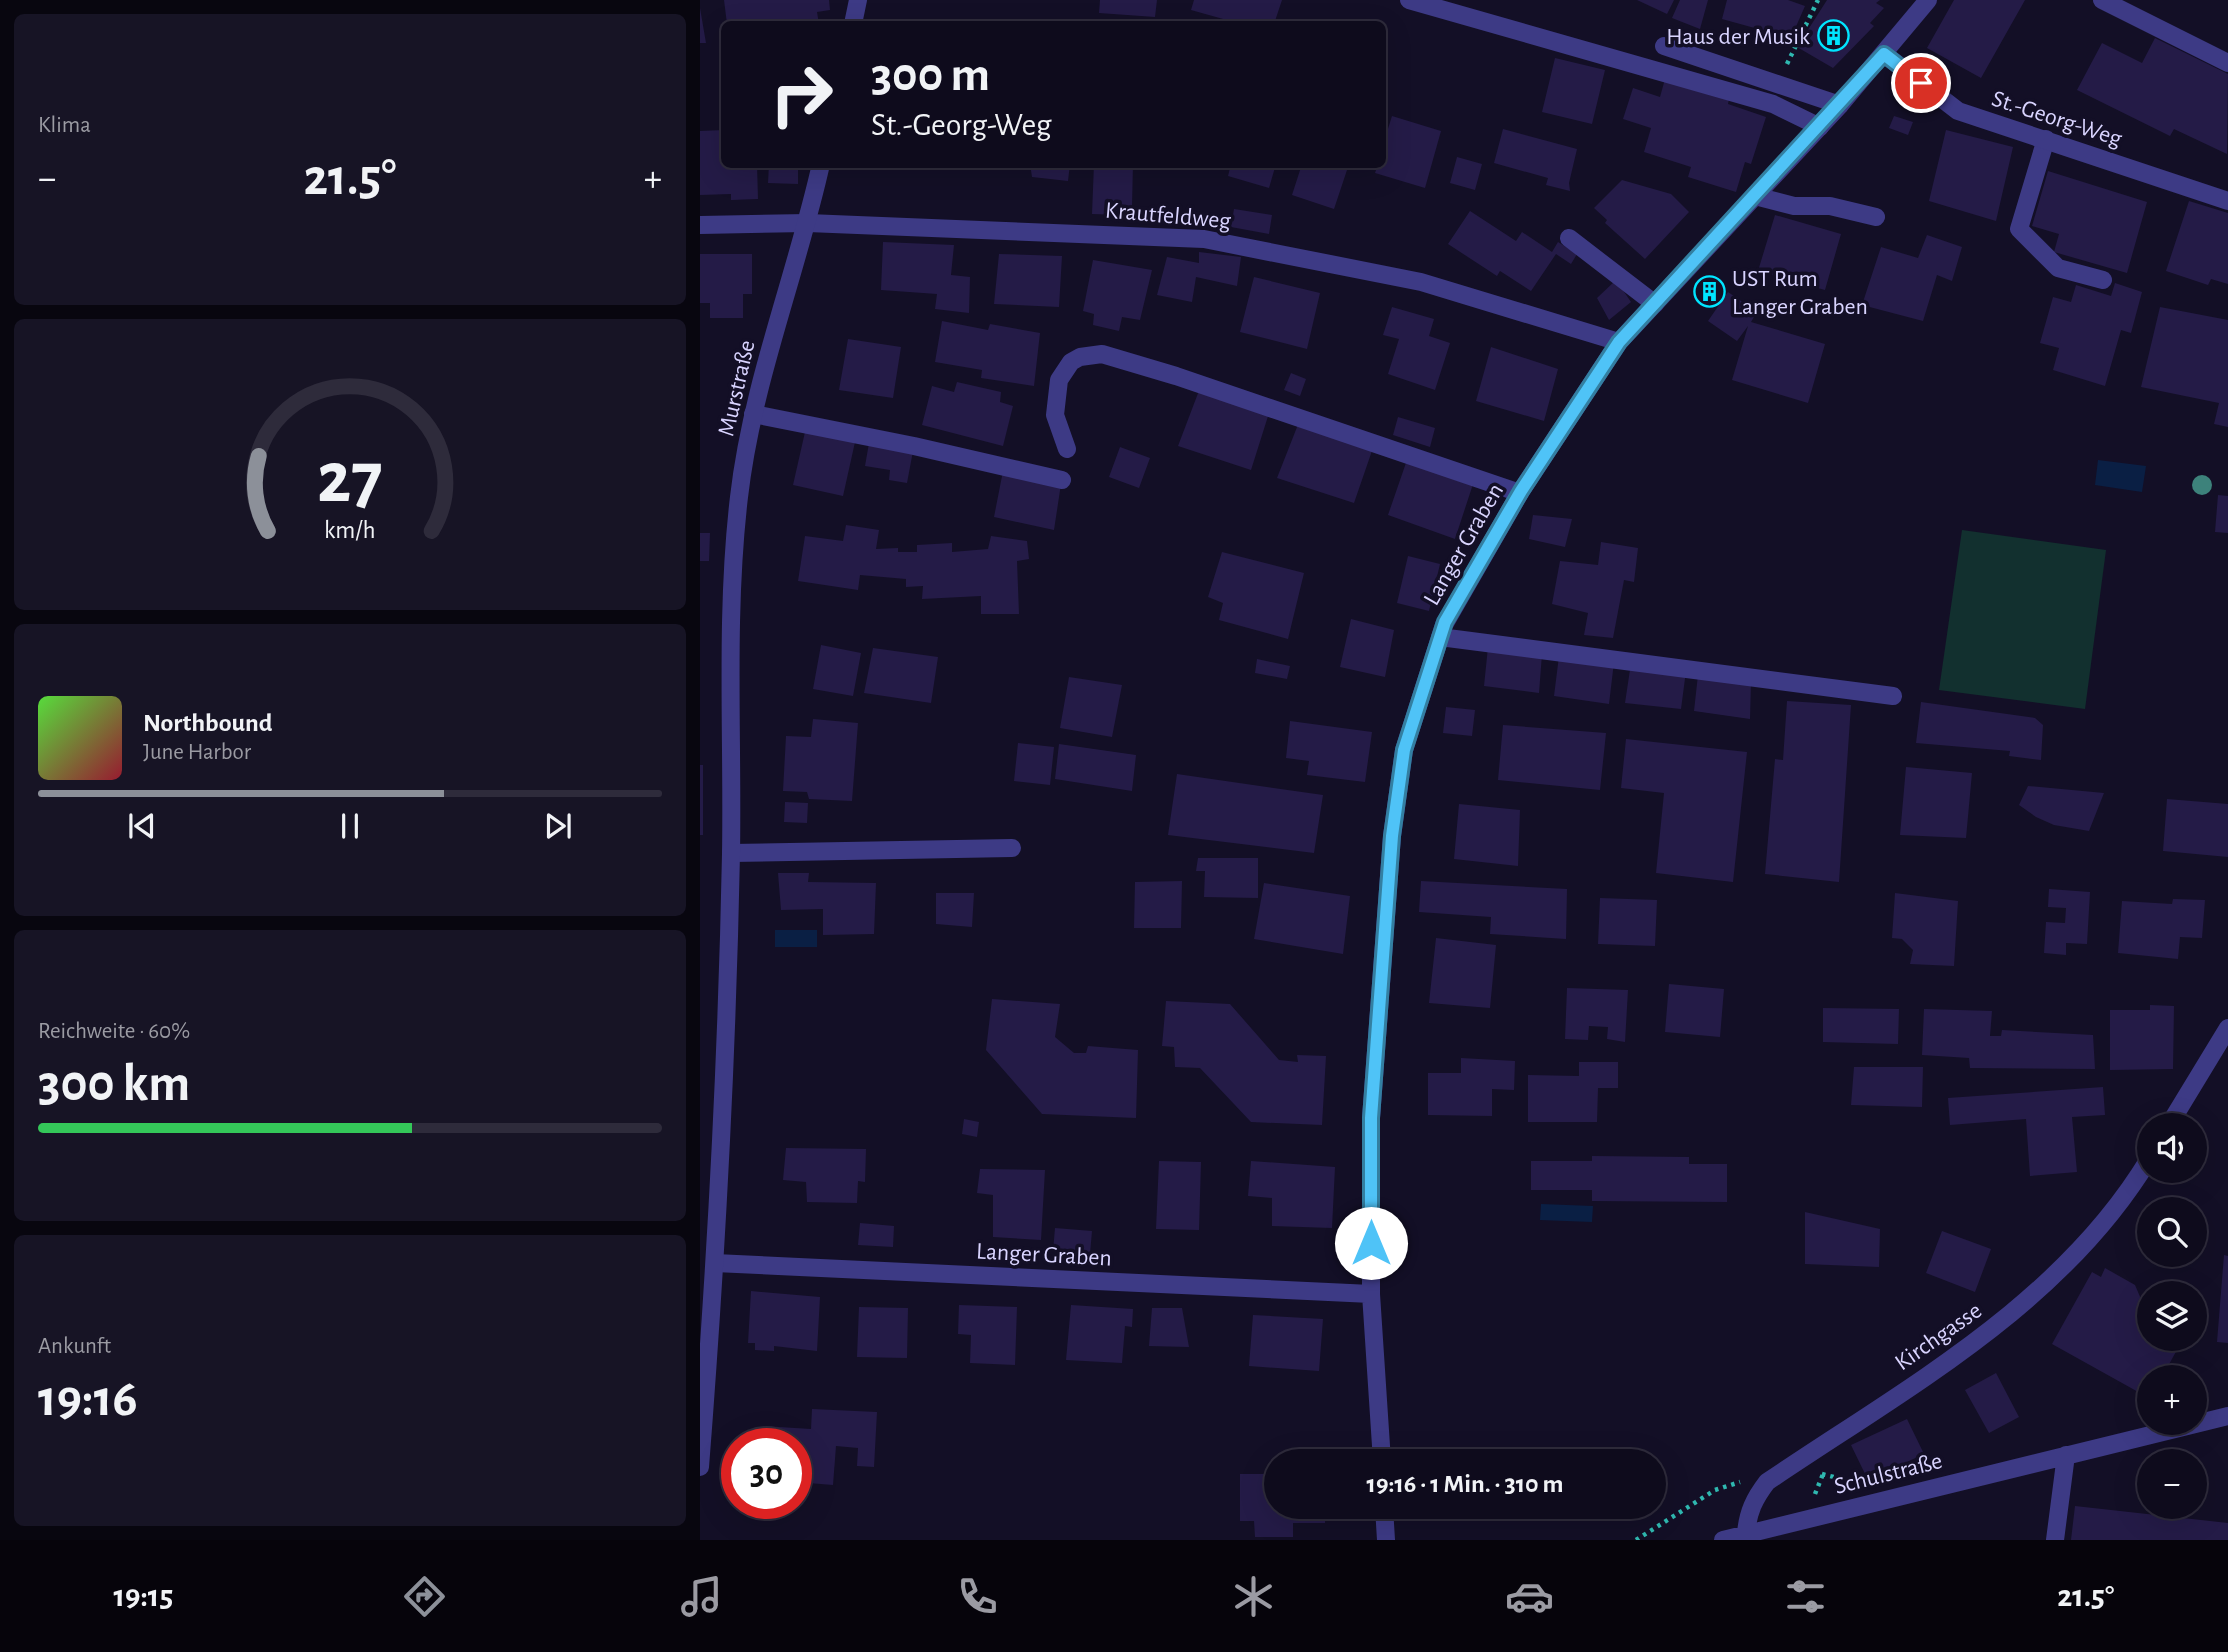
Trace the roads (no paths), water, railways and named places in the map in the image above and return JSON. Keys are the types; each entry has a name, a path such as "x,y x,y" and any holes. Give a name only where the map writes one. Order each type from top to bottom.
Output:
{"street":[{"path":"854,21 858,0"},
{"path":"1409,0 1773,104 1820,127"},
{"name":"Langer Graben","path":"1381,1449 1371,1294 1371,1118 1392,836 1404,750 1445,622 1520,493 1619,342 1840,105 1928,0"},
{"path":"2102,0 2228,63"},
{"path":"1664,46 1840,105"},
{"name":"St.-Georg-Weg","path":"1884,54 1958,111 2228,201"},
{"path":"2046,139 2019,229 2058,268 2103,280"},
{"name":"Murstraße","path":"700,1467 716,1263 731,853 730,597 739,498 753,414 766,358 808,223 820,168"},
{"path":"1755,196 1794,206 1830,206 1876,217"},
{"name":"Krautfeldweg","path":"700,225 808,223 1204,239 1420,282 1619,342"},
{"path":"1569,238 1655,304"},
{"path":"1067,449 1055,415 1059,380 1071,362 1080,357 1102,354 1176,376 1520,493"},
{"path":"753,414 914,446 1062,480"},
{"path":"1440,637 1893,696"},
{"path":"731,853 1012,848"},
{"path":"2176,1113 2228,1028"},
{"name":"Kirchgasse","path":"1746,1533 1747,1517 1754,1499 1767,1482 1994,1329 2098,1231 2137,1176"},
{"name":"Langer Graben","path":"716,1263 1371,1294"},
{"name":"Schulstraße","path":"1723,1540 2228,1416"},
{"path":"2055,1540 2066,1455"},
{"path":"1384,1519 1385,1540"}],"water":[{"path":"2098,460 2146,466 2142,492 2095,485"},
{"path":"775,930 817,930 817,947 775,947"},
{"path":"1541,1204 1593,1206 1592,1222 1540,1220"}],"place":[{"name":"Haus der Musik","path":"1833,36"},
{"name":"UST Rum Langer Graben","path":"1709,292"}]}
